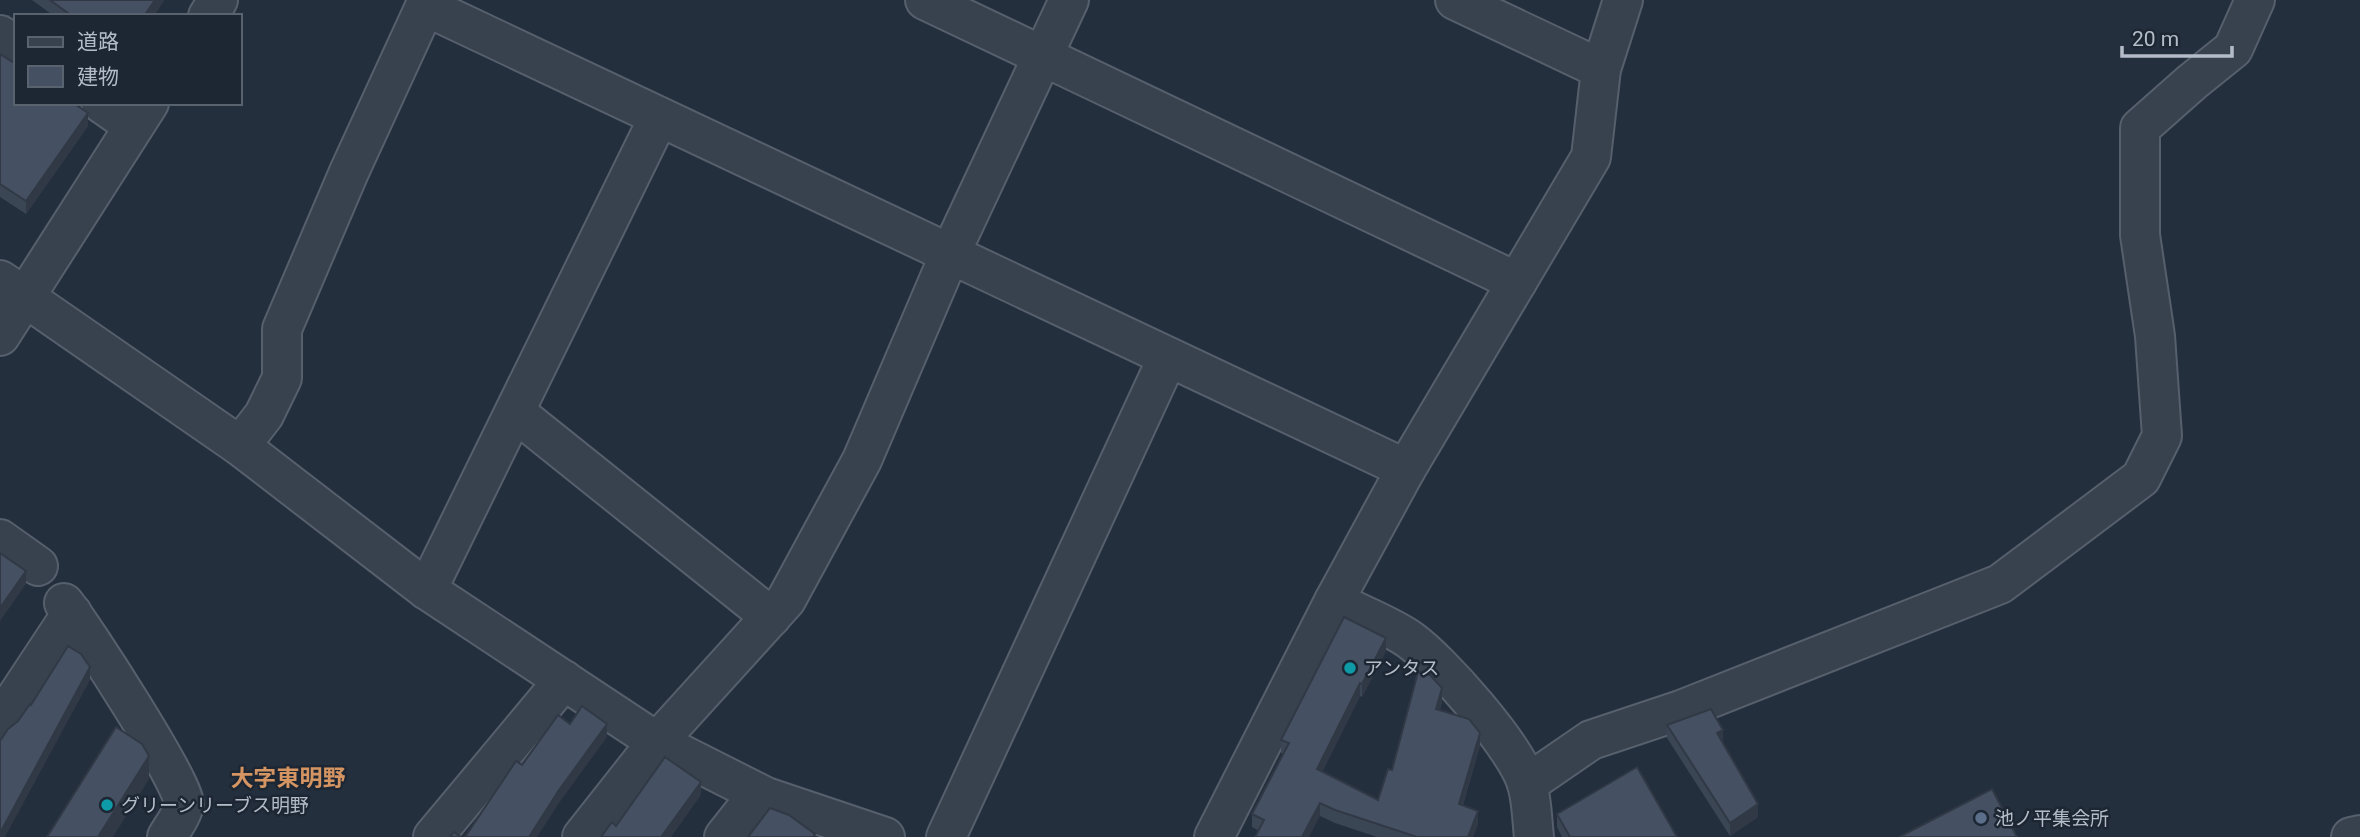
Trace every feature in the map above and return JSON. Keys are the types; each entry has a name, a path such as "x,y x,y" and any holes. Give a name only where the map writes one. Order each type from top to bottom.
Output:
{"street":[{"path":"925,0 1517,282"},
{"path":"582,837 649,752 786,600 862,460 950,254 1069,0"},
{"path":"1455,0 1601,69"},
{"path":"1214,837 1334,601 1406,469 1591,158 1601,69 1623,0"},
{"path":"1527,784 1591,740 1681,710 2000,584 2141,478 2162,436 2155,335 2140,235 2140,128 2192,82 2234,50 2255,0"},
{"path":"240,446 264,415 282,378 282,329 349,172 426,3 659,117 1406,469"},
{"path":"0,336 12,289 141,114 108,105"},
{"path":"428,590 659,117"},
{"path":"12,289 240,446 428,590 564,680 649,752 758,794 885,837"},
{"path":"946,837 1168,357"},
{"path":"515,412 771,617"},
{"path":"0,539 37,566"},
{"path":"1334,601 1409,639 1440,667 1492,727 1515,759 1527,784 1534,837"},
{"path":"0,722 68,608 183,792 184,806 167,837"},
{"path":"433,837 564,680"},
{"path":"724,837 758,794"},
{"path":"2351,837 2360,835"}],"building":[{"path":"50,0 155,0 145,14 69,14"},
{"path":"0,54 14,63 14,105 76,105 88,113 26,201 0,184"},
{"path":"0,553 26,571 0,608"},
{"path":"1344,617 1386,638 1317,769 1378,800 1388,769 1392,770 1418,672 1430,675 1442,688 1436,709 1469,719 1480,733 1459,804 1478,811 1468,837 1417,837 1320,803 1302,837 1255,837 1264,820 1252,814 1289,743 1281,740"},
{"path":"68,646 81,654 90,667 0,833 0,741 31,705"},
{"path":"582,706 607,724 529,837 465,837 516,761 522,765 558,715 570,724"},
{"path":"1711,709 1723,730 1717,733 1758,804 1730,823 1667,725"},
{"path":"116,727 142,744 149,756 98,837 47,837"},
{"path":"665,757 701,782 661,837 601,837 612,822 616,826"},
{"path":"1637,767 1677,837 1570,837 1557,814"},
{"path":"1992,789 2017,837 1900,837 1901,836"},
{"path":"770,808 789,815 815,834 813,837 748,837"}],"place":[{"name":"アンタス","path":"1350,668"},
{"name":"グリーンリーブス明野","path":"107,805"},
{"name":"池ノ平集会所","path":"1981,818"}],"district":[{"name":"大字東明野","path":"288,778"}]}
